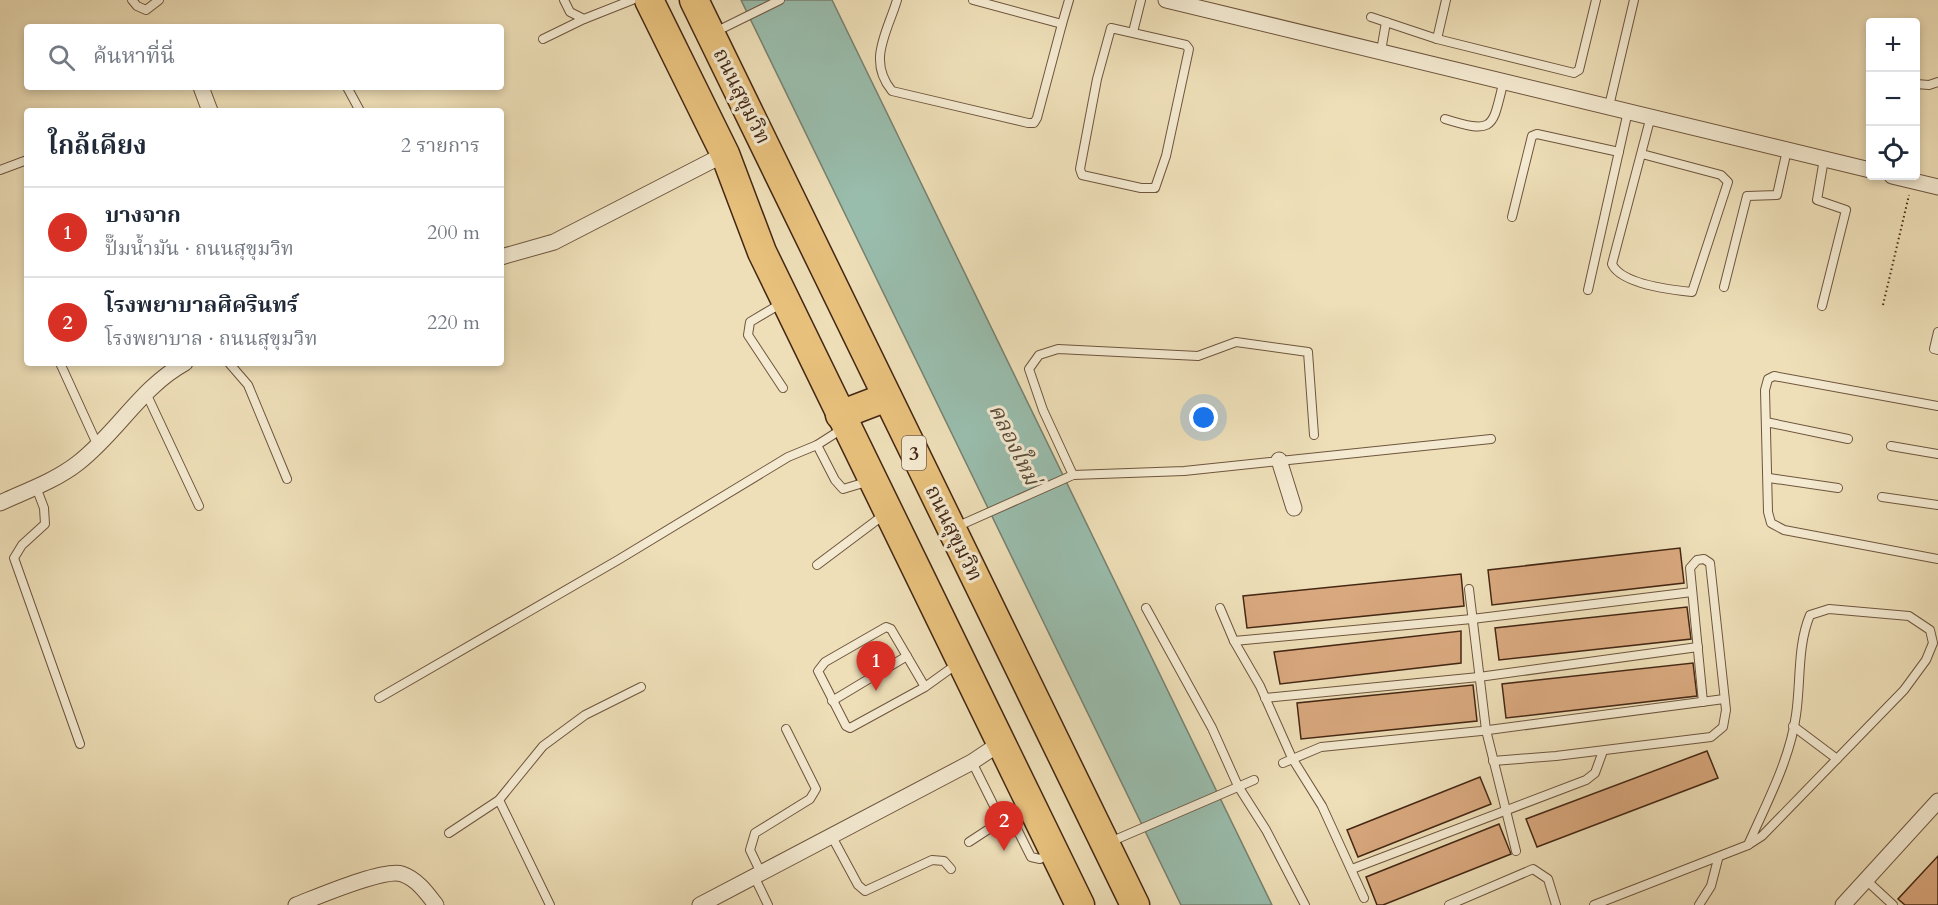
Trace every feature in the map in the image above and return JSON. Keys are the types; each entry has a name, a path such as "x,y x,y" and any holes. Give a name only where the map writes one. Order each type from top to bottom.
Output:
{"highway":[{"name":"ถนนสุขุมวิท","path":"649,0 725,154 762,252 1002,742 1021,809 1053,847 1080,905"},
{"name":"ถนนสุขุมวิท","path":"694,0 952,529 1117,838 1136,905"},
{"path":"843,421 886,397"}],"street":[{"path":"1166,0 1214,6 1381,51 1866,169"},
{"path":"202,90 209,108"},
{"path":"504,256 554,242 725,154"},
{"path":"1908,180 1938,187"},
{"path":"0,503 79,462 146,393 179,366"},
{"path":"1279,460 1294,508"},
{"path":"700,905 972,762 1002,742"},
{"path":"1843,905 1938,801"},
{"path":"296,905 394,872 416,882 436,905"}],"lane":[{"path":"132,0 136,6 146,10 159,0"},
{"path":"564,0 570,12 584,19"},
{"path":"543,39 584,19 632,0"},
{"path":"711,34 780,0"},
{"path":"897,0 879,58 879,73 892,91 1028,123 1034,123 1037,118 1069,0"},
{"path":"973,0 1062,24"},
{"path":"1134,32 1141,0"},
{"path":"1437,39 1446,0"},
{"path":"1371,17 1437,39 1574,73 1579,70 1596,0"},
{"path":"1610,106 1634,0"},
{"path":"1381,51 1386,22"},
{"path":"1111,28 1134,32 1186,45 1190,49 1166,156 1159,183 1155,188 1141,188 1082,175 1080,170 1097,79 1109,31 1111,28"},
{"path":"1445,119 1473,128 1487,126 1494,121 1504,80"},
{"path":"1920,84 1938,82"},
{"path":"349,90 358,108"},
{"path":"1588,290 1628,111"},
{"path":"1642,154 1721,175 1728,182 1692,292 1667,290 1647,284 1623,275 1613,267 1651,116"},
{"path":"1512,217 1532,136 1537,134 1619,152"},
{"path":"1724,287 1747,196 1776,195 1787,150"},
{"path":"1821,306 1846,210 1816,200 1824,159"},
{"path":"0,170 24,161"},
{"path":"783,388 748,335 750,322 786,301"},
{"path":"1938,332 1934,349 1938,350"},
{"path":"1070,476 1029,369 1035,357 1058,349 1198,356 1236,342 1308,352 1314,435"},
{"path":"61,366 97,444"},
{"path":"231,366 248,386 287,480"},
{"path":"1938,406 1774,376 1768,379 1765,390 1769,477 1768,512 1771,523 1784,530 1938,558"},
{"path":"146,393 199,506"},
{"path":"379,698 618,560 788,458 817,445 843,421"},
{"path":"1766,422 1848,439"},
{"path":"952,529 986,516 1070,476 1184,471 1491,440"},
{"path":"817,445 835,480 843,489 862,483 870,474"},
{"path":"1891,446 1938,454"},
{"path":"1769,477 1838,488"},
{"path":"36,486 44,508 45,524 22,545 14,558 80,744"},
{"path":"1882,497 1938,505"},
{"path":"817,565 889,512"},
{"path":"1493,761 1603,751 1711,737 1723,727 1726,710 1710,563 1704,559 1697,560 1690,568 1703,702"},
{"path":"1469,589 1486,730 1516,851"},
{"path":"1234,641 1472,620 1692,592"},
{"path":"1146,608 1212,728 1238,786 1266,830 1305,905"},
{"path":"1220,608 1292,758 1322,806 1364,898"},
{"path":"1594,905 1666,874 1718,859 1748,845 1762,836 1904,690 1926,660 1933,643 1930,630 1921,622 1909,616 1850,609 1829,609 1810,615 1804,630 1793,726 1780,769 1748,845"},
{"path":"925,687 891,628 875,631 822,665 818,670 832,701 846,726 850,728 925,687 962,661"},
{"path":"1265,698 1479,677 1698,647"},
{"path":"832,701 907,656"},
{"path":"449,833 499,800 543,746 585,715 641,687"},
{"path":"1283,763 1322,747 1486,730 1724,699"},
{"path":"1793,726 1837,759"},
{"path":"768,905 750,850 755,833 810,799 816,789 786,729"},
{"path":"1352,869 1586,780 1595,773 1603,751"},
{"path":"972,762 1002,822"},
{"path":"1117,838 1254,780"},
{"path":"499,800 550,905"},
{"path":"969,842 1021,809"},
{"path":"831,835 858,885 865,891 932,860 944,861 951,869"},
{"path":"1699,905 1711,886 1718,859"},
{"path":"1449,905 1533,869 1548,879 1556,905"},
{"path":"1866,880 1893,905"}],"path":[{"path":"1883,305 1912,181"}],"water":[{"name":"คลองใหม่","path":"741,0 832,0 1272,905 1181,905"}],"building":[{"path":"1680,548 1684,583 1492,605 1488,570"},
{"path":"1461,574 1464,606 1247,628 1243,596"},
{"path":"1687,607 1691,639 1499,660 1495,628"},
{"path":"1461,631 1461,663 1280,684 1274,652"},
{"path":"1693,663 1697,696 1506,718 1502,684"},
{"path":"1473,685 1477,721 1301,739 1297,703"},
{"path":"1707,751 1718,778 1537,847 1526,819"},
{"path":"1480,777 1491,804 1358,857 1347,830"},
{"path":"1499,824 1511,854 1383,905 1377,905 1366,877"},
{"path":"1938,856 1938,905 1905,905 1898,899"}],"place":[{"name":"บางจาก","path":"876,691"},
{"name":"โรงพยาบาลศิครินทร์","path":"1004,851"}]}
